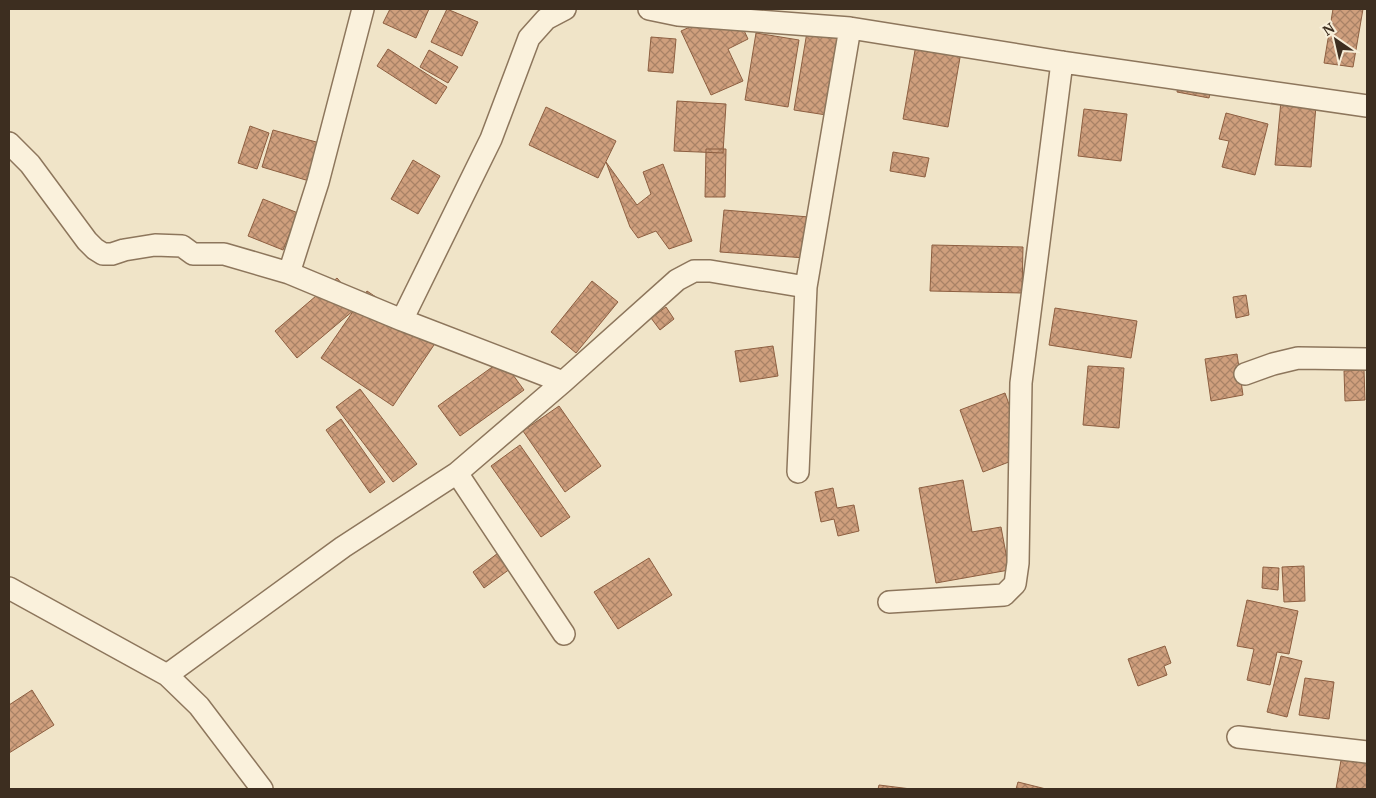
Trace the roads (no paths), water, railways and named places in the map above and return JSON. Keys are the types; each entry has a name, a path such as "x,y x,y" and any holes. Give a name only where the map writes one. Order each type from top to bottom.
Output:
{"street":[{"path":"289,272 318,182 363,9"},
{"path":"402,320 491,139 529,38 546,19 566,9"},
{"path":"649,9 678,15 850,28 1062,62 1367,106"},
{"path":"798,472 806,287 850,28"},
{"path":"889,602 1004,595 1015,584 1018,563 1021,382 1062,62"},
{"path":"9,143 30,164 87,241 103,254 112,254 155,245 182,246 193,254 224,254 289,272 402,320 563,382"},
{"path":"167,675 344,547 457,473 677,280 694,271 710,271 806,287"},
{"path":"1245,374 1298,358 1367,359"},
{"path":"457,473 564,634"},
{"path":"9,588 167,675 200,706 262,789"},
{"path":"1238,737 1367,752"}]}
